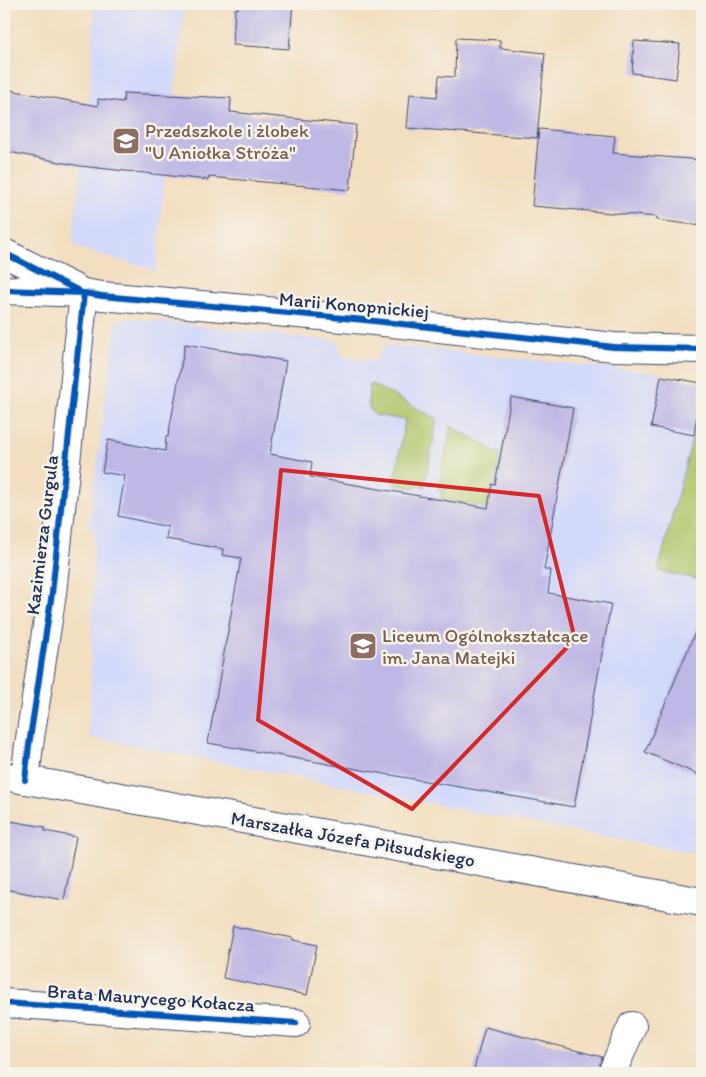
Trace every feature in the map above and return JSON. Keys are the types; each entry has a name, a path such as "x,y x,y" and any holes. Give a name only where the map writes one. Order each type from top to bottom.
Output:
{"street":[{"path":"4,253 84,293"},
{"name":"Marii Konopnickiej","path":"4,290 84,293 365,320 614,347 702,349"},
{"name":"Kazimierza Gurgula","path":"14,778 28,745 52,593 84,293"},
{"name":"Marszałka Józefa Piłsudskiego","path":"14,778 702,902"},
{"name":"Brata Maurycego Kołacza","path":"4,1003 296,1023"},
{"path":"612,1073 632,1026"}],"highlighted area":[{"path":"281,470 539,496 575,639 412,809 258,720"}],"shaded area":[{"name":"Przedszkole i żlobek \"U Aniołka Stróża\"","path":"95,4 185,4 156,271 84,250 72,243 89,98"},
{"name":"Liceum Ogólnokształcące im. Jana Matejki","path":"130,318 337,341 342,357 376,361 385,345 660,373 651,427 693,435 702,434 702,854 593,835 89,737 94,529 88,528 116,323"}],"green space":[{"path":"370,383 437,419 424,487 417,485 415,488 394,484 405,420 375,415 372,412 369,404"},
{"path":"451,426 492,449 492,452 501,453 495,485 492,484 491,509 441,500 442,490 438,489"},
{"path":"694,432 702,434 702,580 658,571"}],"building":[{"path":"238,4 293,4 289,49 233,45 235,9 238,9"},
{"path":"456,38 500,40 500,48 545,53 537,138 407,128 410,94 437,97 439,76 455,77"},
{"path":"634,41 680,44 676,79 632,73"},
{"path":"4,89 98,106 98,99 123,102 124,93 231,98 230,112 356,125 350,190 209,177 208,180 80,166 4,151"},
{"path":"539,129 615,136 613,153 702,160 702,226 657,220 657,217 532,206"},
{"path":"185,344 286,361 270,454 312,462 310,477 488,508 492,484 495,485 511,397 573,408 544,570 551,570 548,593 611,604 574,807 208,743 241,558 222,555 223,549 166,539 168,527 118,516 125,476 102,472 108,440 165,451 166,436 168,437"},
{"path":"661,376 702,383 694,435 651,427"},
{"path":"702,616 702,776 645,752"},
{"path":"4,820 45,827 45,831 76,837 64,900 4,889"},
{"path":"233,926 293,938 293,940 317,945 307,995 223,978"},
{"path":"485,1027 602,1057 597,1073 473,1073"}],"cycle path":[{"path":"4,253 79,291"},
{"path":"4,290 84,293 365,320 614,347 702,349"},
{"path":"25,780 52,593 84,293"},
{"path":"4,1003 296,1023"}],"place":[{"name":"Przedszkole i żlobek \"U Aniołka Stróża\"","path":"126,141"},
{"name":"Liceum Ogólnokształcące im. Jana Matejki","path":"363,646"}]}
